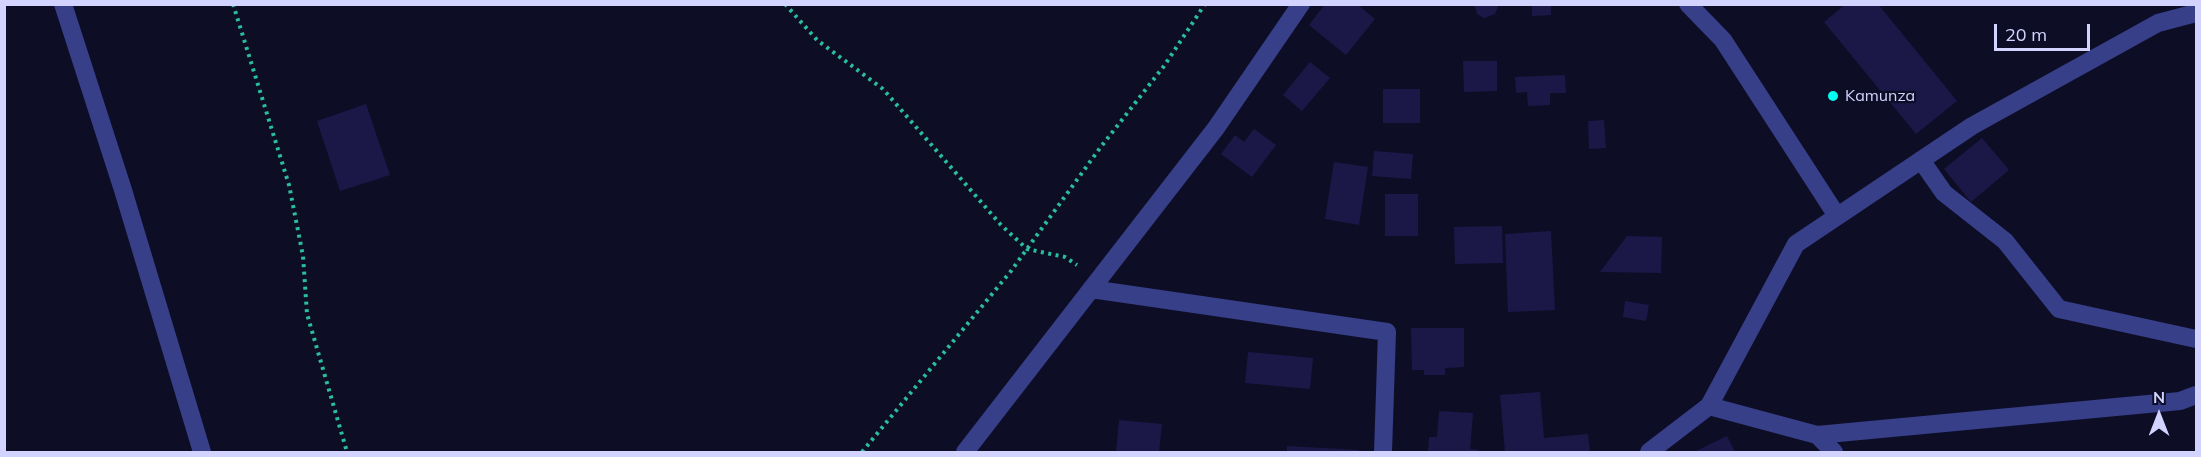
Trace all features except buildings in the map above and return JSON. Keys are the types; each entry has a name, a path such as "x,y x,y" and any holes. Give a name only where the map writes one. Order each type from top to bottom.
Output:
{"street":[{"path":"63,4 123,190 202,453"},
{"path":"965,453 1216,128 1301,4"},
{"path":"1688,4 1723,40 1837,216"},
{"path":"1648,453 1709,406 1796,244 1972,126 2158,23 2196,13"},
{"path":"1921,160 1944,193 2005,241 2059,309 2132,322 2196,339"},
{"path":"1091,289 1388,332 1383,453"},
{"path":"1709,406 1817,435 2180,401 2196,395"},
{"path":"1817,435 1834,453"}],"path":[{"path":"233,4 289,185 303,256 307,314 347,453"},
{"path":"785,4 817,40 883,89 1001,225 1027,249 1065,257 1080,268 1091,289"},
{"path":"862,453 1027,249 1164,66 1205,4"}],"place":[{"name":"Kamunza","path":"1833,96"}]}
